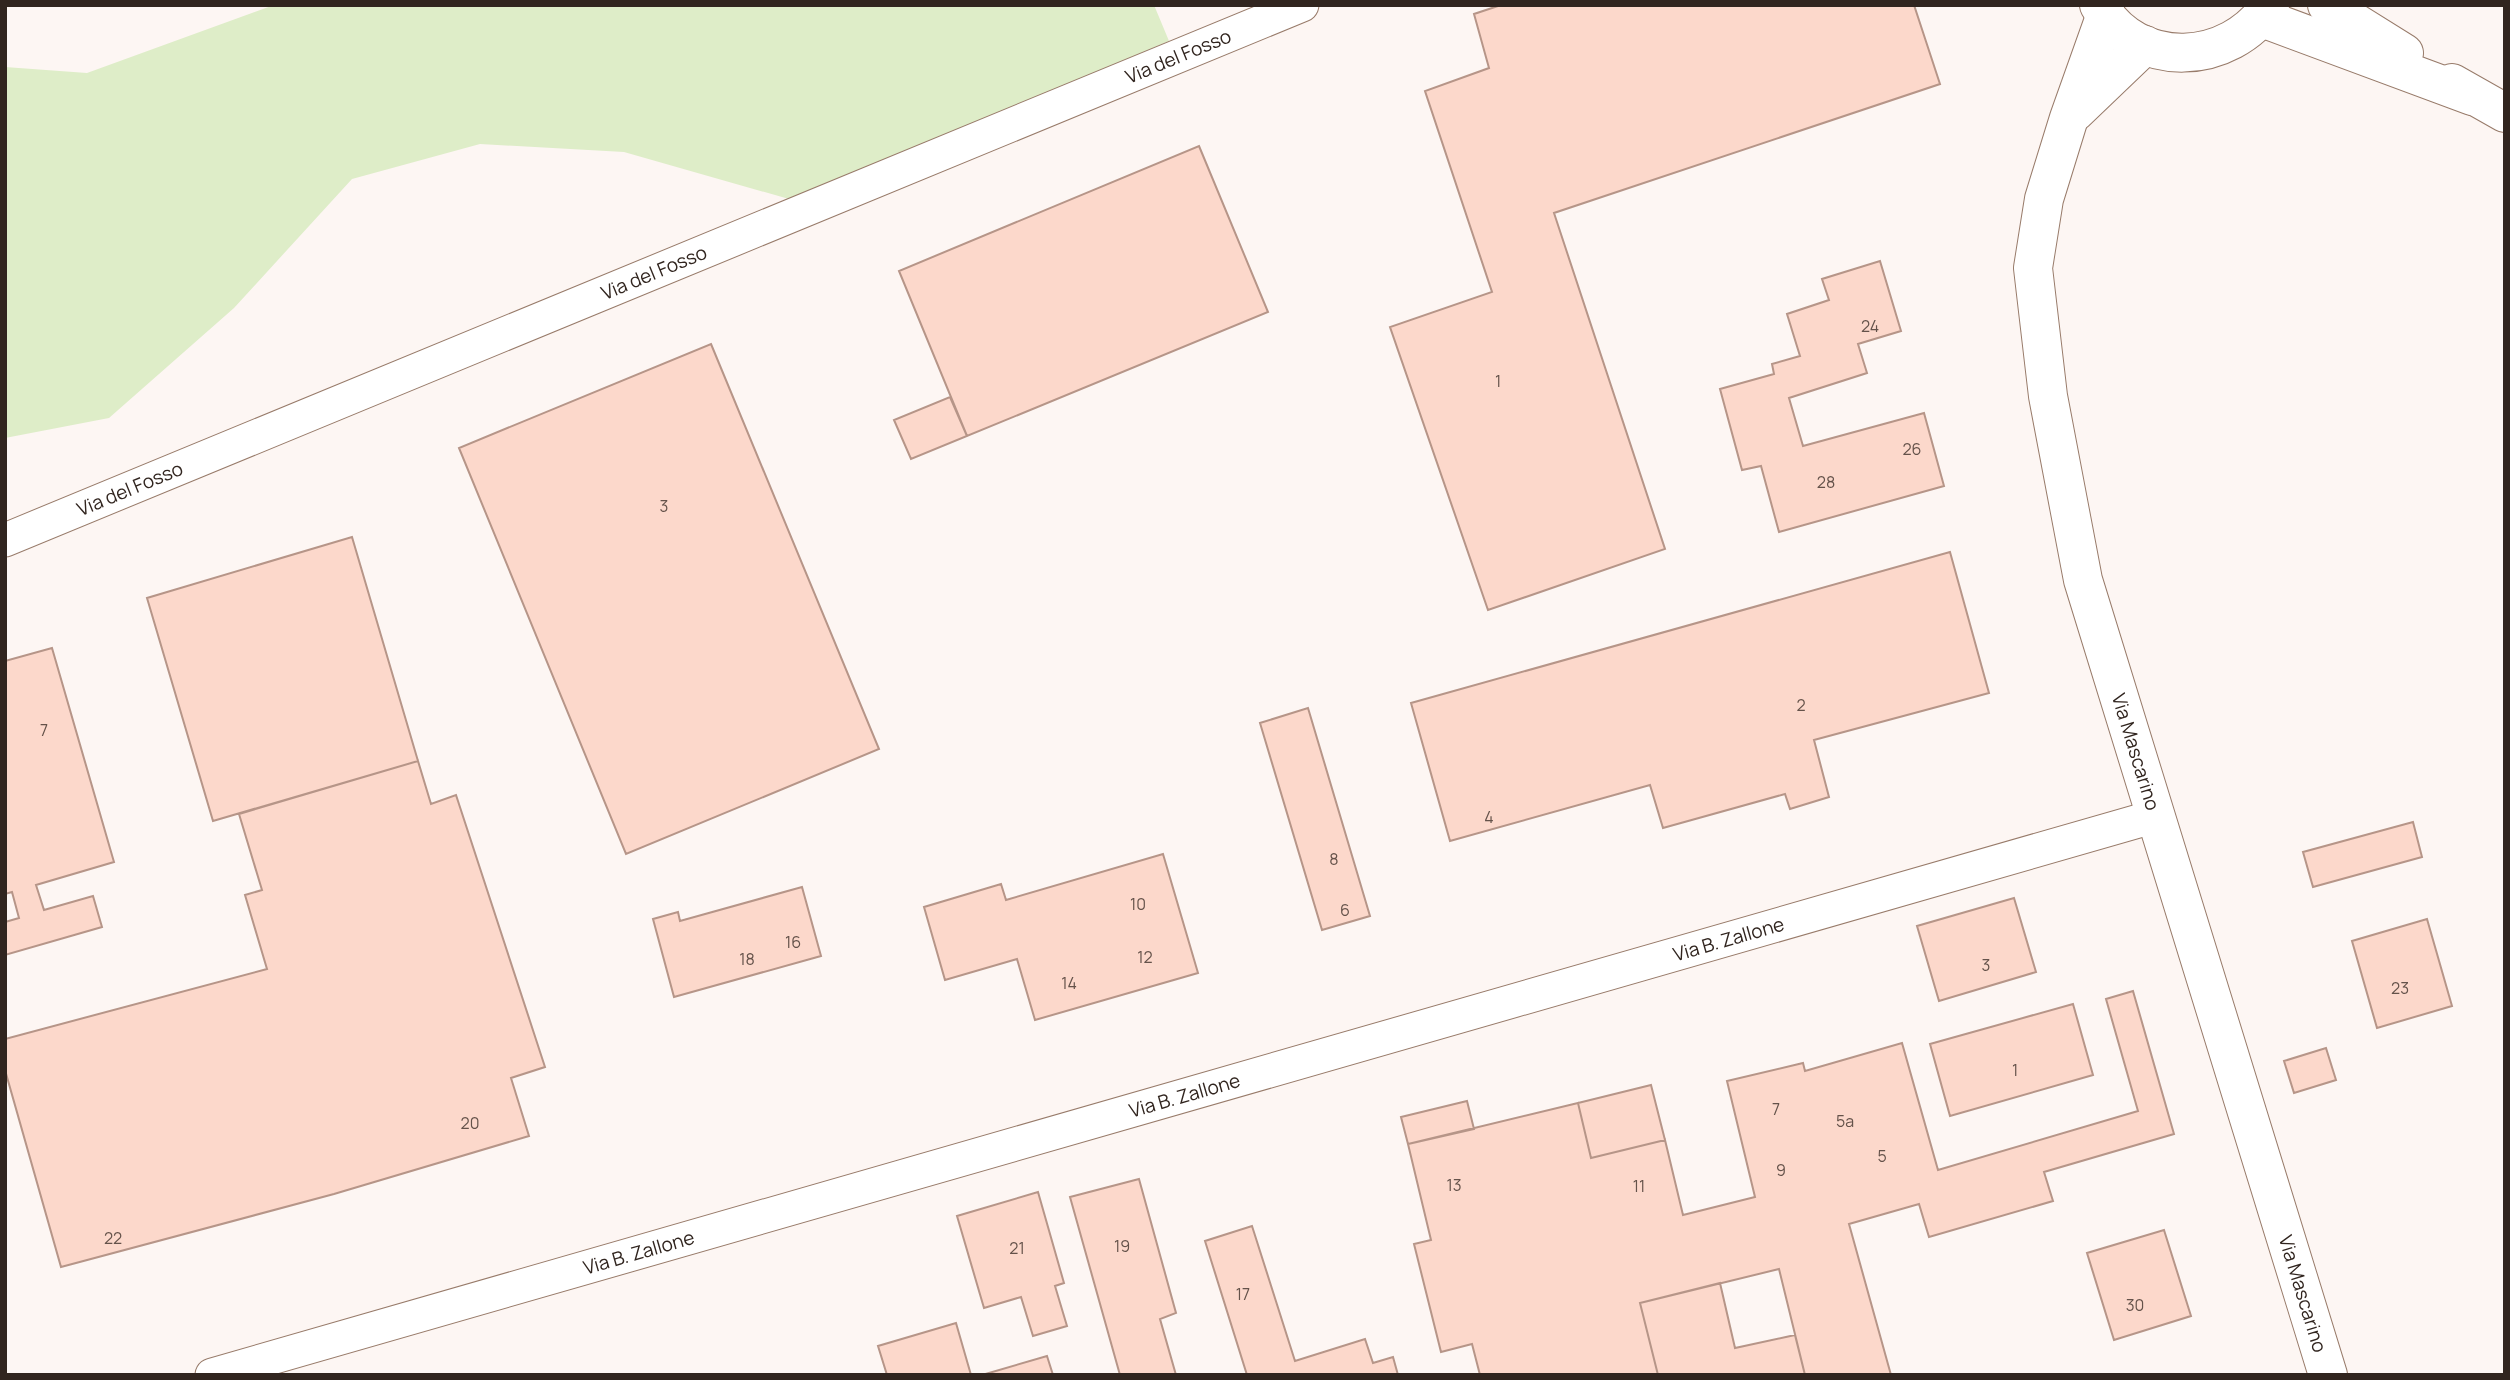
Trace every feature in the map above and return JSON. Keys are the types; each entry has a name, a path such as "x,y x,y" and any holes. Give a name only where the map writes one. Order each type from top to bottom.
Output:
{"street":[{"name":"Via del Fosso","path":"5,540 1302,5"},
{"path":"2328,5 2488,105"},
{"path":"2103,10 2121,30 2145,45 2176,53 2208,51 2238,39 2266,12 2488,105"},
{"name":"Via Mascarino","path":"2103,10 2044,199 2033,268 2048,396 2083,580 2328,1375"},
{"path":"2069,118 2145,45"},
{"name":"Via B. Zallone","path":"212,1375 2156,816"}],"green space":[{"path":"274,5 1154,5 1169,41 796,201 624,152 480,144 352,179 234,308 109,418 5,438 5,67 87,73"}],"building":[{"path":"1501,5 1914,5 1940,84 1554,213 1665,549 1488,610 1390,327 1492,292 1425,91 1489,68 1474,14"},
{"path":"1199,146 1268,312 967,436 899,271"},
{"path":"1880,261 1901,331 1858,344 1867,373 1789,398 1803,446 1924,413 1944,486 1779,532 1761,466 1742,470 1720,389 1774,374 1772,364 1800,356 1787,314 1829,300 1822,279"},
{"path":"711,344 879,749 626,854 459,448"},
{"path":"950,397 967,436 911,459 894,420"},
{"path":"352,537 418,761 213,821 147,598"},
{"path":"1950,552 1989,693 1814,740 1829,797 1790,809 1785,794 1663,828 1650,785 1450,841 1411,703"},
{"path":"52,648 114,862 36,885 44,910 93,896 102,927 5,955 5,922 19,918 12,892 5,894 5,661"},
{"path":"1308,708 1370,916 1322,930 1260,723"},
{"path":"418,761 431,804 456,795 545,1067 511,1078 529,1136 334,1194 61,1267 5,1070 5,1039 267,969 245,895 262,890 239,814"},
{"path":"2413,822 2422,857 2313,887 2303,852"},
{"path":"1163,854 1198,973 1035,1020 1017,959 945,980 924,907 1001,884 1006,900"},
{"path":"802,887 821,956 674,997 653,919 678,912 680,921"},
{"path":"2014,898 2036,972 1939,1001 1917,926"},
{"path":"2427,919 2452,1006 2377,1028 2352,941"},
{"path":"2133,991 2174,1134 2044,1172 2053,1201 1929,1237 1919,1204 1849,1224 1891,1375 1805,1375 1779,1269 1640,1303 1658,1375 1480,1375 1472,1344 1441,1352 1414,1244 1431,1240 1408,1144 1578,1103 1591,1158 1665,1140 1683,1215 1755,1197 1727,1081 1803,1063 1805,1071 1902,1043 1938,1170 2138,1111 2106,999"},
{"path":"2073,1004 2093,1075 1950,1116 1930,1044"},
{"path":"2326,1048 2336,1080 2294,1093 2284,1061"},
{"path":"1651,1085 1665,1140 1591,1158 1578,1103"},
{"path":"1467,1101 1474,1129 1408,1144 1401,1117"},
{"path":"1139,1179 1176,1313 1160,1319 1176,1375 1120,1375 1070,1197"},
{"path":"1038,1192 1064,1283 1055,1286 1067,1326 1033,1336 1021,1297 984,1308 957,1216"},
{"path":"1252,1226 1295,1361 1365,1339 1373,1363 1393,1357 1398,1375 1247,1375 1205,1241"},
{"path":"2164,1230 2191,1316 2114,1340 2087,1253"},
{"path":"1720,1283 1735,1348 1795,1335 1805,1375 1658,1375 1640,1303"},
{"path":"956,1323 971,1375 887,1375 878,1346"},
{"path":"1047,1356 1053,1375 982,1375"}]}
